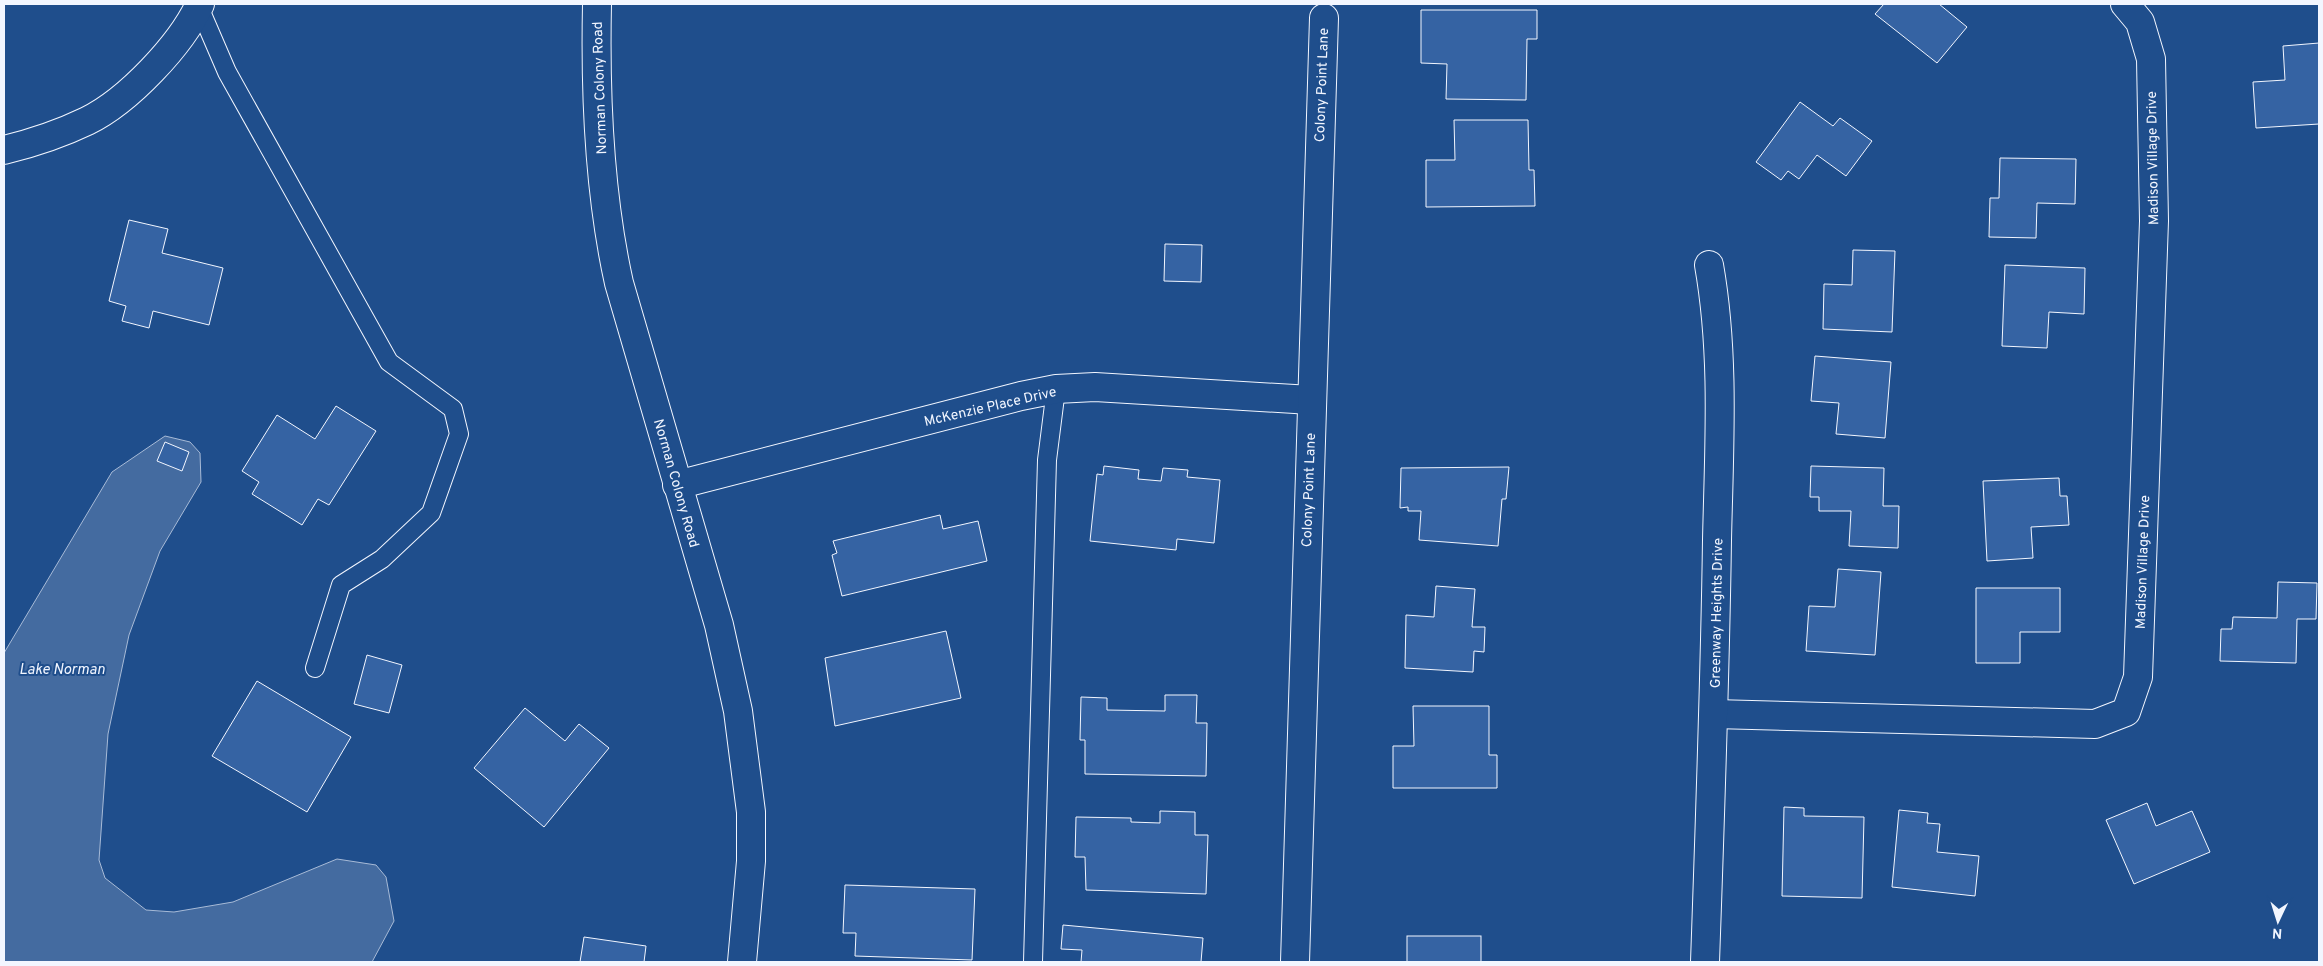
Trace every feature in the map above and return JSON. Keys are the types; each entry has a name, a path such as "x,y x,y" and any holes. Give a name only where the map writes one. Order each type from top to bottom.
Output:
{"street":[{"name":"Norman Colony Road","path":"597,4 601,160 609,237 619,283 719,625 738,712 750,812 751,851 742,962"},
{"name":"Madison Village Drive","path":"1714,714 2095,724 2126,712 2138,677 2154,221 2151,59 2140,22 2125,4"},
{"path":"4,150 46,139 89,120 138,84 171,49 199,6"},
{"name":"Colony Point Lane","path":"1295,962 1324,18"},
{"name":"Greenway Heights Drive","path":"1705,962 1714,714 1719,358 1715,298 1709,265"},
{"name":"McKenzie Place Drive","path":"677,485 1012,398 1056,389 1095,387 1311,400"}],"lane":[{"path":"199,6 227,72 389,362 453,409 459,434 431,513 382,560 341,586 315,668"},
{"path":"1033,962 1047,460 1056,389"}],"water":[{"name":"Lake Norman","path":"165,436 190,442 200,453 201,482 160,551 129,635 108,734 99,860 105,878 146,910 174,912 233,902 337,859 376,865 386,877 394,921 372,962 4,962 4,653 112,472"}],"building":[{"path":"1884,4 1939,4 1967,27 1937,63 1875,14"},
{"path":"1421,10 1537,10 1537,39 1527,39 1526,100 1446,99 1447,64 1421,63"},
{"path":"2319,43 2319,124 2256,128 2253,82 2285,80 2283,46"},
{"path":"1800,102 1833,126 1840,118 1872,141 1846,176 1817,155 1799,179 1788,171 1781,180 1756,162"},
{"path":"1454,120 1528,120 1529,170 1534,170 1535,206 1426,207 1426,160 1455,160"},
{"path":"2000,158 2076,159 2075,204 2037,203 2036,238 1989,237 1990,198 1999,198"},
{"path":"129,220 168,229 162,253 223,268 209,325 153,311 149,328 122,321 126,306 109,301"},
{"path":"1165,244 1202,245 1201,282 1164,281"},
{"path":"1853,250 1895,251 1892,332 1823,329 1824,284 1852,285"},
{"path":"2005,265 2085,268 2084,314 2049,312 2047,348 2002,346"},
{"path":"1815,356 1891,362 1885,438 1836,434 1839,403 1811,401"},
{"path":"336,406 376,431 329,505 318,499 302,525 252,494 259,482 242,471 277,415 315,439"},
{"path":"165,442 189,452 182,471 157,461"},
{"path":"1104,466 1139,470 1138,479 1161,481 1163,468 1188,470 1187,477 1220,480 1214,543 1177,539 1176,550 1090,541 1097,474 1103,475"},
{"path":"1811,466 1884,468 1883,506 1899,506 1898,548 1849,546 1851,511 1819,511 1819,497 1810,497"},
{"path":"1509,467 1506,499 1502,499 1498,546 1419,540 1421,511 1408,511 1408,507 1400,508 1401,468"},
{"path":"2059,478 2060,496 2067,496 2069,525 2031,527 2033,558 1987,561 1983,481"},
{"path":"940,515 943,529 978,521 987,561 842,596 832,555 837,553 833,541"},
{"path":"1838,569 1881,572 1875,655 1806,651 1809,606 1835,607"},
{"path":"2278,582 2317,583 2316,619 2297,619 2296,663 2220,661 2221,629 2232,629 2233,617 2277,618"},
{"path":"1436,586 1475,589 1472,627 1485,627 1484,652 1474,651 1473,672 1405,668 1406,615 1434,617"},
{"path":"1976,588 2060,588 2060,632 2020,632 2020,663 1976,663"},
{"path":"946,631 961,698 835,726 825,658"},
{"path":"367,655 402,665 389,713 354,704"},
{"path":"257,681 351,737 307,812 212,756"},
{"path":"1165,695 1197,695 1196,723 1207,723 1206,776 1085,774 1085,740 1080,740 1081,697 1107,698 1107,710 1165,711"},
{"path":"1413,706 1489,706 1489,755 1497,755 1497,788 1393,788 1393,746 1414,746"},
{"path":"525,708 565,741 579,724 609,748 544,827 474,768"},
{"path":"2147,803 2156,826 2192,811 2210,852 2134,884 2106,820"},
{"path":"1784,807 1804,808 1804,816 1864,817 1862,898 1782,896"},
{"path":"1899,810 1928,813 1927,823 1940,824 1937,852 1979,856 1975,896 1892,887"},
{"path":"1160,811 1195,812 1195,835 1208,835 1206,894 1086,890 1085,857 1075,857 1076,817 1131,818 1131,822 1160,823"},
{"path":"845,885 975,889 972,960 855,956 856,933 843,933"},
{"path":"1063,925 1203,938 1201,962 1081,962 1082,950 1061,949"},
{"path":"1407,936 1481,936 1481,962 1407,962"},
{"path":"584,937 646,946 644,962 580,962"}]}
